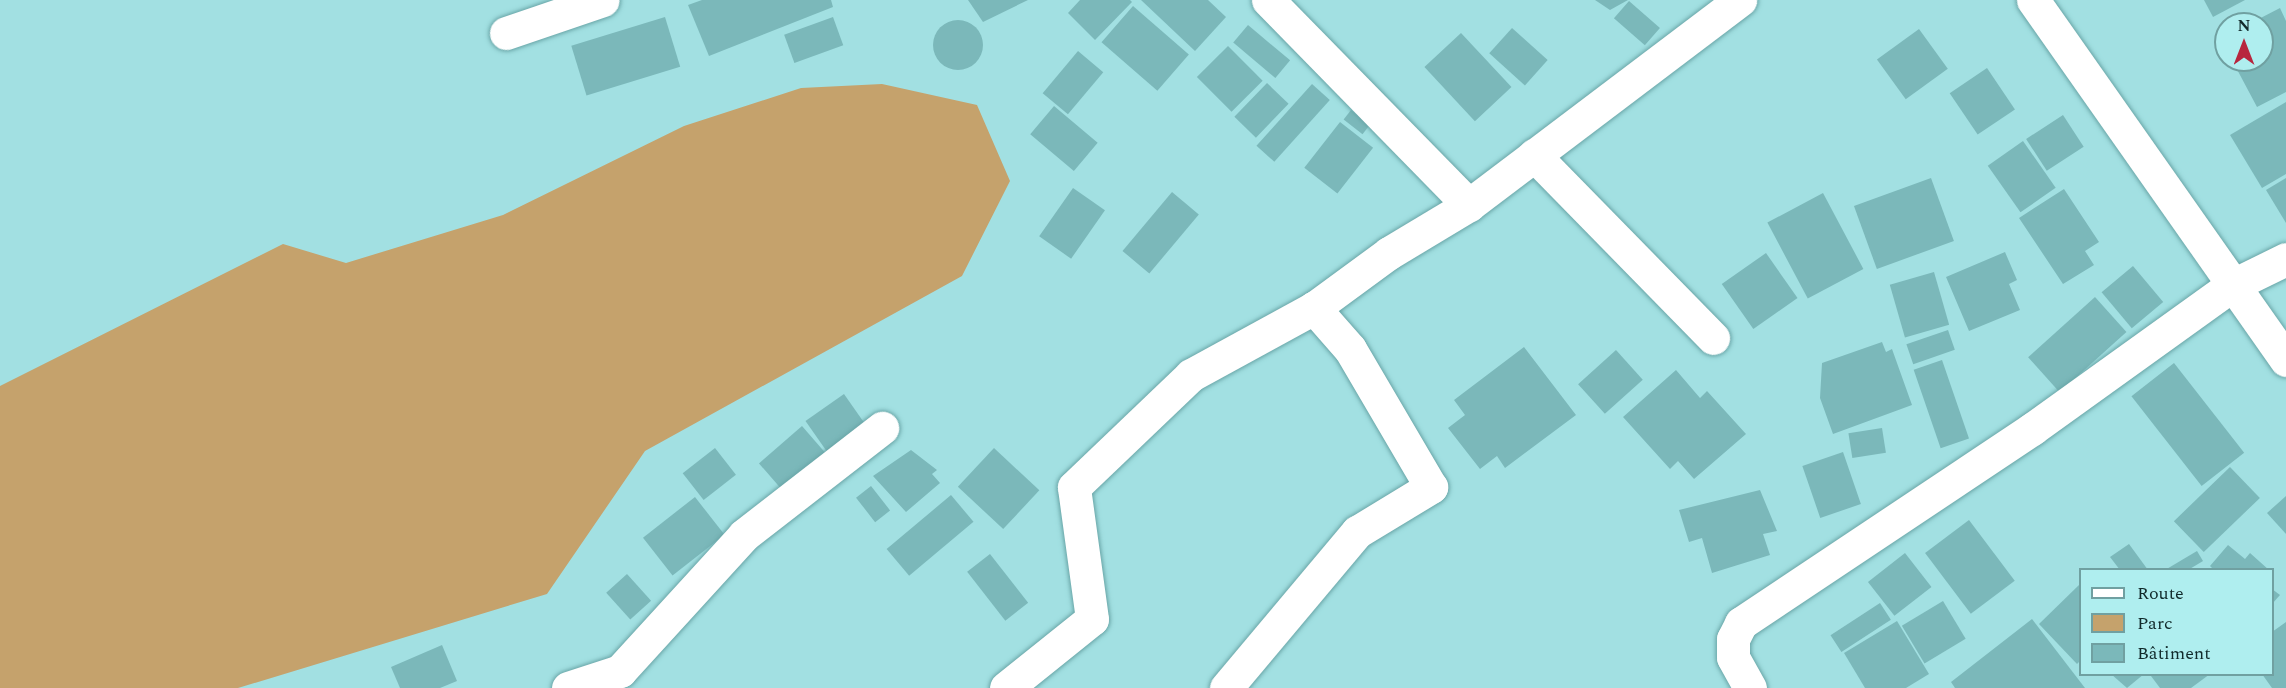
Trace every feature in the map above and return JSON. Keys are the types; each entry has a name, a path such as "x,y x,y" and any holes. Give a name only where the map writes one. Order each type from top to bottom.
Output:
{"street":[{"path":"506,33 603,0"},
{"path":"1268,0 1469,206"},
{"path":"1006,688 1092,619 1074,487 1191,375 1314,308 1389,253 1469,206 1534,154 1740,0"},
{"path":"2033,0 2231,286 2286,360"},
{"path":"1534,154 1713,338"},
{"path":"1750,688 1733,657 1733,639 1742,623 2032,429 2231,286 2286,259"},
{"path":"1226,688 1357,532 1431,487 1350,349 1314,308"},
{"path":"568,688 620,671 744,535 882,428"}],"green space":[{"path":"882,84 977,105 1010,181 962,276 645,451 547,594 238,688 0,688 0,386 283,244 346,263 503,215 684,126 801,88"}],"building":[{"path":"702,0 831,0 833,7 709,56 688,5"},
{"path":"968,0 1028,0 983,22"},
{"path":"1080,0 1130,0 1132,2 1095,40 1068,13"},
{"path":"1141,0 1208,0 1226,17 1195,51"},
{"path":"1595,0 1628,0 1610,10"},
{"path":"2204,0 2245,0 2222,12 2214,12 2213,17"},
{"path":"1629,1 1660,28 1645,45 1614,18"},
{"path":"1133,6 1189,55 1157,91 1102,42"},
{"path":"2280,8 2286,21 2286,92 2257,107 2238,72 2274,72 2272,12"},
{"path":"665,17 680,67 586,95 571,46"},
{"path":"833,17 843,45 794,63 784,35"},
{"path":"958,20 972,24 979,31 983,45 979,59 972,66 958,70 944,66 937,59 933,45 937,31 944,24"},
{"path":"1248,25 1290,60 1275,78 1233,43"},
{"path":"1512,28 1548,60 1525,85 1489,53"},
{"path":"1919,29 1948,69 1906,99 1877,60"},
{"path":"1461,33 1511,87 1475,121 1424,67"},
{"path":"1228,46 1263,81 1232,112 1197,77"},
{"path":"1078,51 1103,72 1068,114 1043,93"},
{"path":"1987,68 2015,109 1978,135 1950,93"},
{"path":"1267,83 1289,104 1256,138 1234,117"},
{"path":"1312,84 1330,100 1274,162 1256,146"},
{"path":"2286,102 2286,174 2262,188 2230,135"},
{"path":"1054,106 1098,143 1074,171 1030,134"},
{"path":"1351,110 1370,125 1363,134 1344,119"},
{"path":"2063,115 2084,147 2047,171 2026,139"},
{"path":"1340,122 1373,148 1337,194 1304,168"},
{"path":"2023,141 2056,188 2020,212 1988,166"},
{"path":"1931,178 1954,241 1877,269 1854,206"},
{"path":"2286,178 2286,223 2266,190"},
{"path":"1073,188 1105,210 1071,259 1039,236"},
{"path":"2064,189 2099,242 2085,251 2094,265 2063,284 2019,218"},
{"path":"1172,192 1199,214 1149,273 1123,251"},
{"path":"1823,193 1863,269 1808,299 1767,223"},
{"path":"2005,252 2017,280 2009,284 2020,310 1969,331 1946,277"},
{"path":"1766,253 1798,298 1753,329 1722,284"},
{"path":"2133,266 2163,302 2132,328 2102,292"},
{"path":"1934,272 1949,325 1905,338 1890,285"},
{"path":"2095,297 2126,332 2060,392 2028,357"},
{"path":"1948,330 1955,350 1913,364 1906,344"},
{"path":"1882,342 1886,352 1892,349 1912,405 1833,434 1820,398 1822,363"},
{"path":"1524,347 1576,415 1505,468 1497,456 1480,469 1448,428 1465,415 1454,400"},
{"path":"1616,350 1643,380 1605,414 1578,384"},
{"path":"1942,360 1969,438 1941,448 1914,370"},
{"path":"2174,363 2244,453 2202,486 2131,396"},
{"path":"1676,370 1700,398 1707,391 1746,434 1694,479 1678,461 1670,469 1623,417"},
{"path":"844,394 867,427 828,454 805,421"},
{"path":"802,426 828,456 785,494 759,463"},
{"path":"1882,428 1886,453 1852,458 1848,433"},
{"path":"715,448 736,475 704,500 683,473"},
{"path":"994,448 1039,490 1003,529 958,487"},
{"path":"911,450 937,470 932,474 940,483 906,512 873,476"},
{"path":"1843,452 1861,504 1820,518 1802,466"},
{"path":"2230,467 2260,498 2204,552 2174,521"},
{"path":"871,486 890,510 875,522 856,498"},
{"path":"1760,490 1777,531 1763,534 1770,555 1712,573 1702,538 1689,542 1679,510"},
{"path":"951,495 973,522 909,576 887,549"},
{"path":"2286,496 2286,534 2267,513"},
{"path":"695,497 725,535 673,575 643,538"},
{"path":"1969,520 2015,581 1971,614 1925,553"},
{"path":"2129,544 2147,568 2118,568 2110,557"},
{"path":"2228,545 2245,559 2250,553 2267,568 2212,568 2210,566"},
{"path":"2197,551 2203,561 2191,568 2168,568"},
{"path":"1905,553 1931,587 1894,616 1868,582"},
{"path":"990,554 1028,603 1005,621 967,572"},
{"path":"627,574 651,601 630,619 606,593"},
{"path":"2079,585 2079,662 2077,664 2039,624"},
{"path":"2274,590 2280,595 2274,602"},
{"path":"1943,601 1966,639 1925,663 1902,626"},
{"path":"1880,603 1891,620 1841,652 1831,635"},
{"path":"2032,619 2085,688 1955,688 1951,682"},
{"path":"1897,621 1929,674 1906,688 1865,688 1844,653"},
{"path":"2286,622 2286,688 2272,688 2263,676 2274,676 2274,631"},
{"path":"442,645 457,681 440,688 400,688 391,667"},
{"path":"2113,676 2142,676 2127,688"},
{"path":"2151,676 2207,676 2191,688 2160,688"}]}
